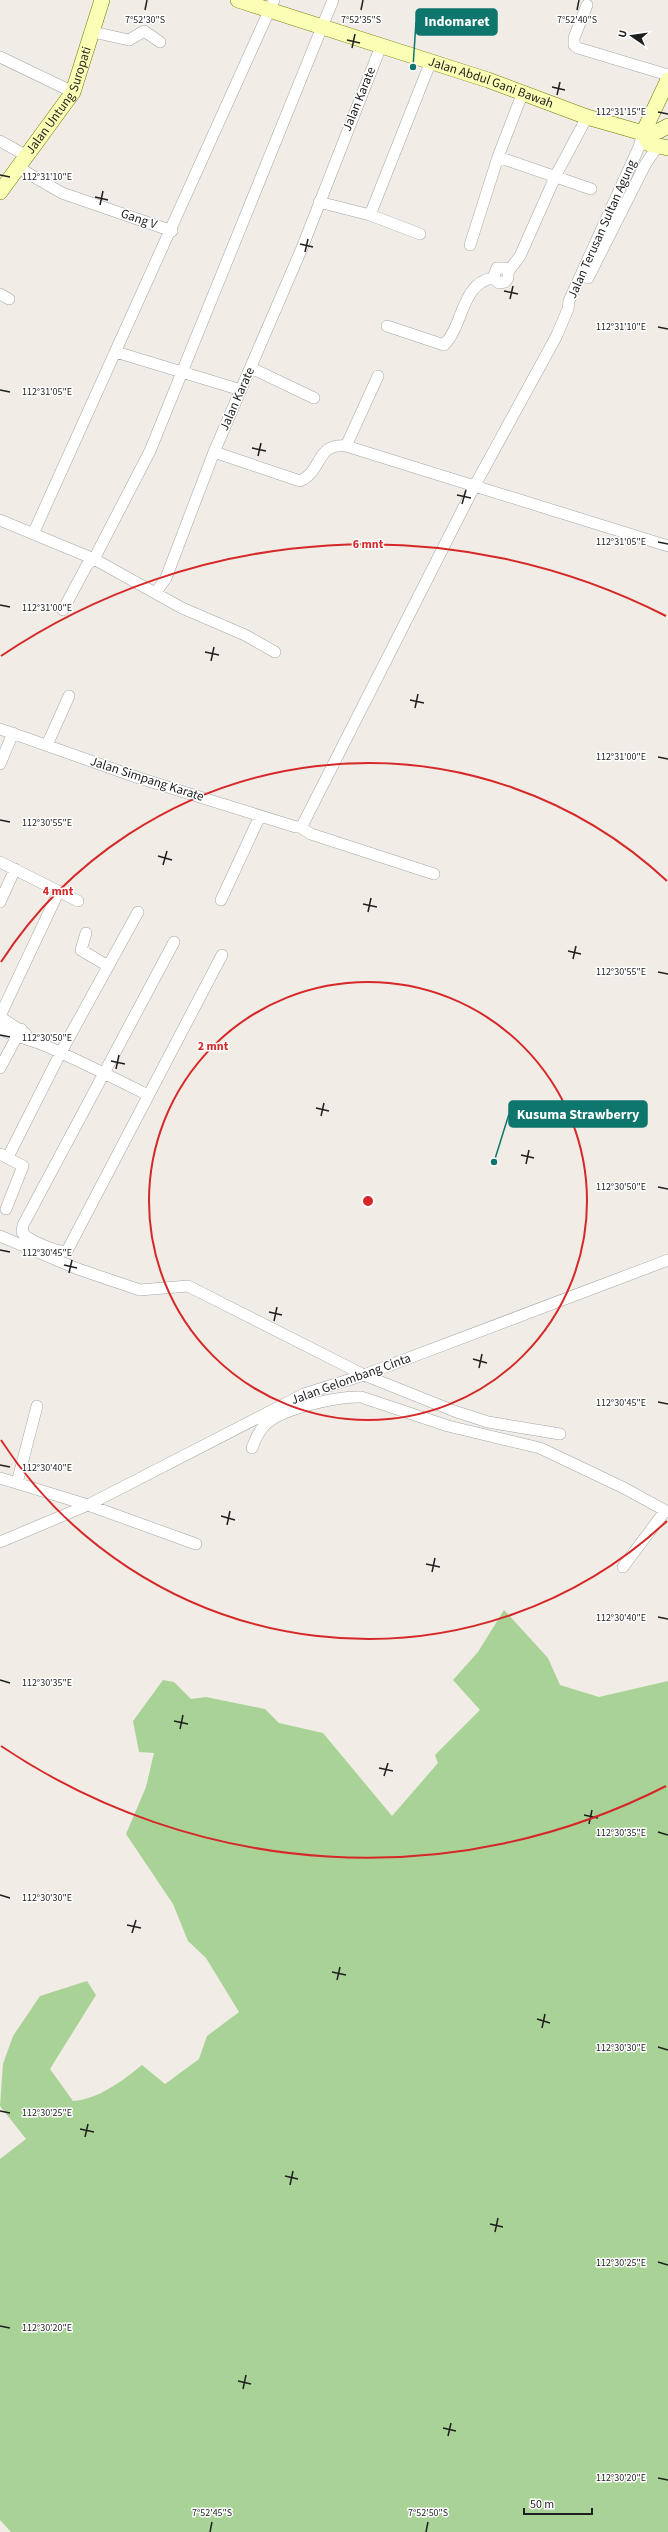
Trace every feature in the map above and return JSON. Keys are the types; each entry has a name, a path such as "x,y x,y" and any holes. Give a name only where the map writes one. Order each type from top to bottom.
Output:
{"main road":[{"name":"Jalan Abdul Gani Bawah","path":"238,0 272,5 322,26 523,92 584,115 641,127 649,144 663,147"},
{"name":"Jalan Untung Suropati","path":"0,192 73,92 93,32 98,1"},
{"path":"668,80 641,127 659,131 668,126"},
{"path":"663,147 668,131"}],"street":[{"path":"63,610 87,565 94,559 150,451 333,0"},
{"path":"33,534 172,231 272,5"},
{"path":"587,5 574,38 574,45 578,48 668,75"},
{"path":"93,32 129,40 144,31 160,42"},
{"name":"Jalan Karate","path":"156,592 166,578 214,452 251,368 381,46"},
{"path":"0,57 73,92"},
{"path":"370,215 431,61"},
{"path":"470,245 498,157 523,92"},
{"path":"387,326 444,345 473,287 484,279 493,278 497,282 502,283 508,278 508,272 520,256 556,175 571,147 573,130 584,115"},
{"name":"Jalan Terusan Sultan Agung","path":"568,309 569,300 639,147 641,127"},
{"name":"Gang V","path":"0,141 23,162 62,193 172,231"},
{"name":"Jalan Terusan Sultan Agung","path":"568,309 575,303 645,165 663,147"},
{"path":"498,157 556,175 591,189"},
{"path":"319,202 370,215 420,234"},
{"path":"298,827 304,824 474,487 556,337 568,309"},
{"path":"116,352 241,390"},
{"path":"251,368 314,398"},
{"path":"346,446 378,376"},
{"path":"214,452 300,481 314,470 326,450 334,445 346,446 668,546"},
{"path":"0,520 94,559 156,592 182,608 245,635 275,652"},
{"path":"47,745 69,696"},
{"name":"Jalan Simpang Karate","path":"0,729 139,778 298,827 311,834 434,874"},
{"path":"0,764 13,733"},
{"path":"221,900 260,816"},
{"path":"0,862 15,868 78,901"},
{"path":"0,902 15,868"},
{"path":"19,1033 0,1016 59,891"},
{"path":"6,1209 23,1168 22,1164 4,1156 138,912"},
{"path":"86,933 81,950 108,966"},
{"path":"174,942 23,1226 22,1232 25,1237 59,1252 67,1251 222,955"},
{"path":"0,1029 19,1033 148,1095"},
{"path":"0,1068 19,1033"},
{"path":"0,1236 78,1269 140,1290 188,1286 364,1375 454,1411 488,1422 560,1434"},
{"name":"Jalan Gelombang Cinta","path":"0,1542 88,1505 299,1396 364,1375 668,1260"},
{"path":"252,1448 260,1431 270,1421 314,1403 361,1397 448,1426 540,1448 624,1488 667,1512 623,1567"},
{"path":"16,1483 37,1406"},
{"path":"0,1478 88,1505 196,1544"}],"green space":[{"path":"504,1610 548,1658 560,1685 599,1697 668,1681 668,2532 11,2532 0,2520 0,2159 26,2139 0,2106 3,2064 13,2036 40,1996 87,1981 96,1995 50,2069 73,2101 82,2100 101,2093 119,2083 142,2065 165,2084 199,2059 207,2036 239,2012 206,1958 188,1941 173,1904 126,1834 146,1787 154,1753 139,1752 133,1721 163,1680 174,1682 191,1699 206,1697 265,1709 279,1723 323,1733 392,1816 438,1763 435,1755 480,1710 453,1680 478,1652"}],"place":[{"name":"Indomaret","path":"413,67"},
{"name":"Kusuma Strawberry","path":"494,1162"}]}
